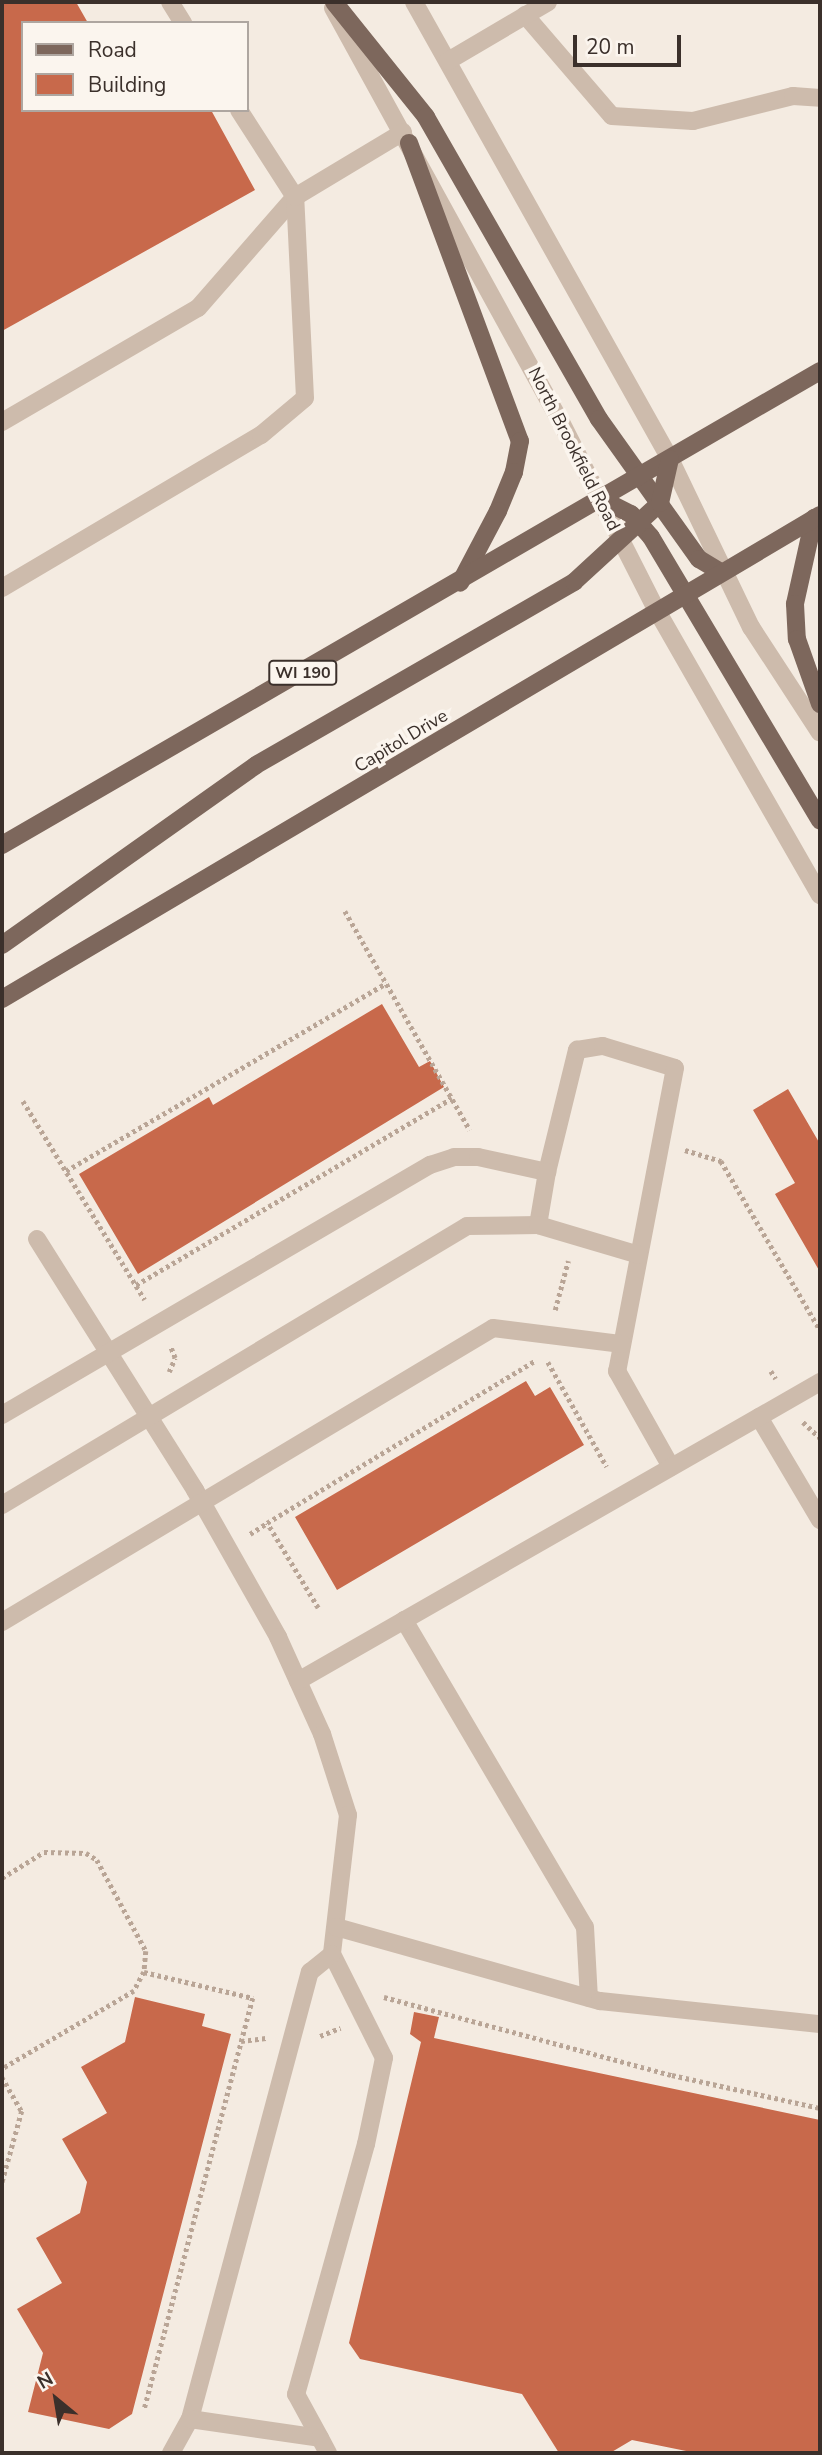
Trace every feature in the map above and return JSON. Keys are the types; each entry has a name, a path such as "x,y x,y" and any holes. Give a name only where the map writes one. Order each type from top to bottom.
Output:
{"main road":[{"path":"332,2 426,117 599,419 699,559 721,572"},
{"path":"406,137 520,441 509,485 460,583"},
{"name":"WI 190","path":"2,845 460,583 820,371"},
{"path":"2,945 256,765 574,582 641,525 660,503 670,459"},
{"path":"603,500 631,514 687,592 820,821"},
{"path":"817,517 795,604 797,639 820,704"},
{"name":"Capitol Drive","path":"2,999 358,791 656,610 817,517"}],"street":[{"path":"170,2 182,21"},
{"name":"North Brookfield Road","path":"332,2 603,500 656,610 820,895"},
{"path":"414,2 670,459 721,572 820,733"},
{"path":"448,61 548,2"},
{"path":"525,15 612,116 693,121 793,96 820,98"},
{"path":"2,588 261,435 305,398 295,197 240,112"},
{"path":"2,422 198,309 295,197 406,137"},
{"path":"538,1226 571,1061 577,1050 589,1045 675,1068 617,1371 671,1467"},
{"path":"2,1415 430,1165 454,1157 486,1159 547,1172"},
{"path":"2,1505 467,1226 538,1226 639,1255"},
{"path":"37,1239 202,1502 298,1681 348,1815 332,1954 384,2058 366,2144 296,2394 324,2446"},
{"path":"2,1622 493,1328 622,1344"},
{"path":"298,1681 820,1382"},
{"path":"759,1417 820,1520"},
{"path":"404,1620 585,1927 589,1998"},
{"path":"336,1927 589,1998 820,2024"},
{"path":"171,2453 190,2419 310,1972 332,1954"},
{"path":"190,2419 324,2446"}],"path":[{"path":"345,911 486,1159"},
{"path":"66,1171 386,983"},
{"path":"136,1286 452,1098"},
{"path":"23,1101 136,1286 175,1358 166,1380 138,1399"},
{"path":"661,1143 721,1161 820,1330"},
{"path":"549,1335 574,1236"},
{"path":"318,1608 267,1523 544,1355 607,1468"},
{"path":"2,1878 44,1852 86,1853 97,1860 146,1951 144,1972 134,1991 2,2069"},
{"path":"144,1972 253,1998 145,2408"},
{"path":"242,2041 292,2036 329,2036 385,1996 672,2075 820,2108"},
{"path":"2,2077 22,2111 2,2183"}],"building":[{"path":"2,2 76,2 87,21 21,21 21,112 212,112 255,190 2,331"},
{"path":"382,1004 419,1067 430,1061 444,1087 138,1274 79,1174 209,1097 213,1105"},
{"path":"788,1089 820,1144 820,1272 775,1194 795,1183 753,1110"},
{"path":"526,1381 535,1396 550,1387 584,1445 337,1590 295,1517"},
{"path":"135,1997 205,2014 202,2026 231,2034 132,2414 109,2429 28,2412 43,2353 17,2309 62,2283 36,2238 80,2213 87,2182 62,2139 107,2113 81,2067 125,2042"},
{"path":"414,2012 439,2017 434,2038 820,2120 820,2453 696,2453 632,2440 610,2453 559,2453 522,2394 360,2359 349,2343 421,2042 410,2034"}]}
